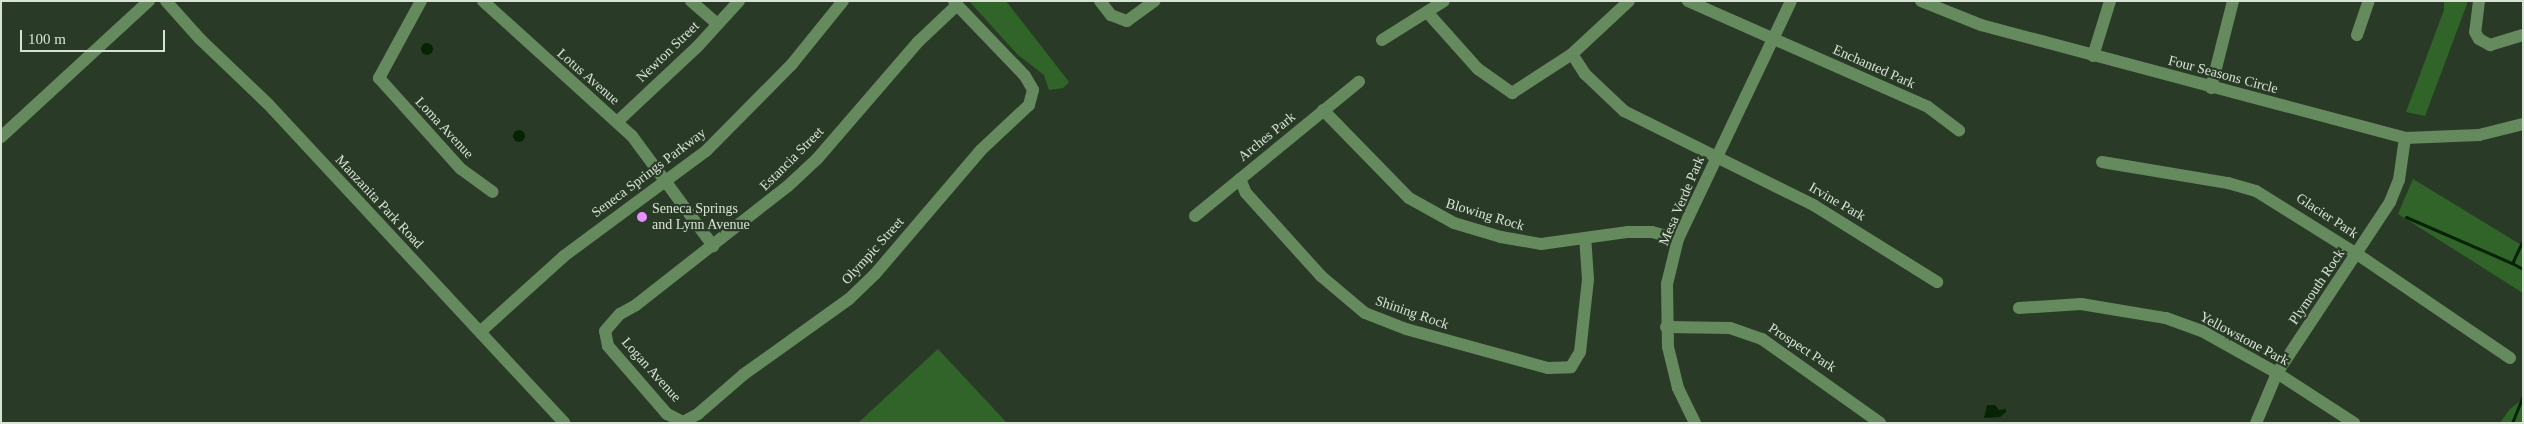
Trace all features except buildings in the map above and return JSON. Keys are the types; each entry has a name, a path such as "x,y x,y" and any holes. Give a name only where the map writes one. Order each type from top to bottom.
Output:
{"street":[{"path":"1,137 148,1"},
{"name":"Loma Avenue","path":"421,1 379,78 461,169 493,192"},
{"name":"Lotus Avenue","path":"483,1 632,136 713,246"},
{"path":"691,1 717,24"},
{"name":"Newton Street","path":"617,122 739,1"},
{"name":"Seneca Springs Parkway","path":"480,332 552,266 706,151 748,112 843,1"},
{"path":"1100,1 1111,15 1127,21 1155,1"},
{"path":"1382,40 1444,1"},
{"path":"1427,12 1478,69 1512,93 1572,54 1629,1"},
{"name":"Enchanted Park","path":"1688,1 1928,107 1959,130"},
{"name":"Mesa Verde Park","path":"1695,423 1678,388 1666,327 1667,284 1678,239 1791,1"},
{"name":"Four Seasons Circle","path":"1921,1 1981,25 2211,88 2405,138 2479,135 2523,124"},
{"path":"2093,56 2110,1"},
{"path":"2211,88 2232,1"},
{"path":"2357,35 2369,1"},
{"path":"2479,1 2474,32 2490,45 2523,35"},
{"name":"Manzanita Park Road","path":"163,2 269,105 565,423"},
{"name":"Olympic Street","path":"683,422 849,299 875,274 981,150 1029,105 1033,90 1025,76 955,3"},
{"name":"Estancia Street","path":"605,331 620,314 713,246 769,202 816,159 918,42 955,3"},
{"name":"Irvine Park","path":"1572,54 1585,74 1624,111 1716,159 1830,214 1937,282"},
{"name":"Arches Park","path":"1195,216 1359,82"},
{"name":"Blowing Rock","path":"1323,110 1409,198 1433,214 1523,243 1558,244 1628,232 1652,232 1678,239"},
{"name":"Plymouth Rock","path":"2256,423 2277,373 2390,202 2399,180 2405,138"},
{"name":"Glacier Park","path":"2102,162 2228,183 2256,191 2357,254 2510,358"},
{"name":"Shining Rock","path":"1240,179 1246,194 1321,276 1365,313 1523,363 1548,368 1571,367 1580,352 1588,279 1585,240"},
{"name":"Yellowstone Park","path":"2019,308 2081,304 2166,318 2202,331 2277,373 2354,423"},
{"name":"Prospect Park","path":"1666,327 1730,328 1762,339 1880,423"},
{"name":"Logan Avenue","path":"605,331 608,346 667,414 683,422"}],"green space":[{"path":"969,1 1006,1 1069,82 1063,88 1049,90 1044,75 1017,54"},
{"path":"2444,1 2467,1 2467,4 2425,116 2406,112 2444,10"},
{"path":"2413,179 2523,246 2523,293 2398,214"},
{"path":"938,349 1007,423 858,423"},
{"path":"2523,399 2523,423 2500,423 2509,410"}],"shaded area":[{"path":"427,43 433,49 427,55 421,49"},
{"path":"519,130 525,136 519,142 513,136"},
{"path":"1987,405 1995,405 1999,410 2006,409 2006,412 2000,417 1984,418"}],"waterway":[{"path":"2406,217 2512,263"},
{"path":"2522,242 2512,263 2523,269"},
{"path":"2512,423 2523,396"}],"place":[{"name":"Seneca Springs and Lynn Avenue","path":"642,217"}]}
